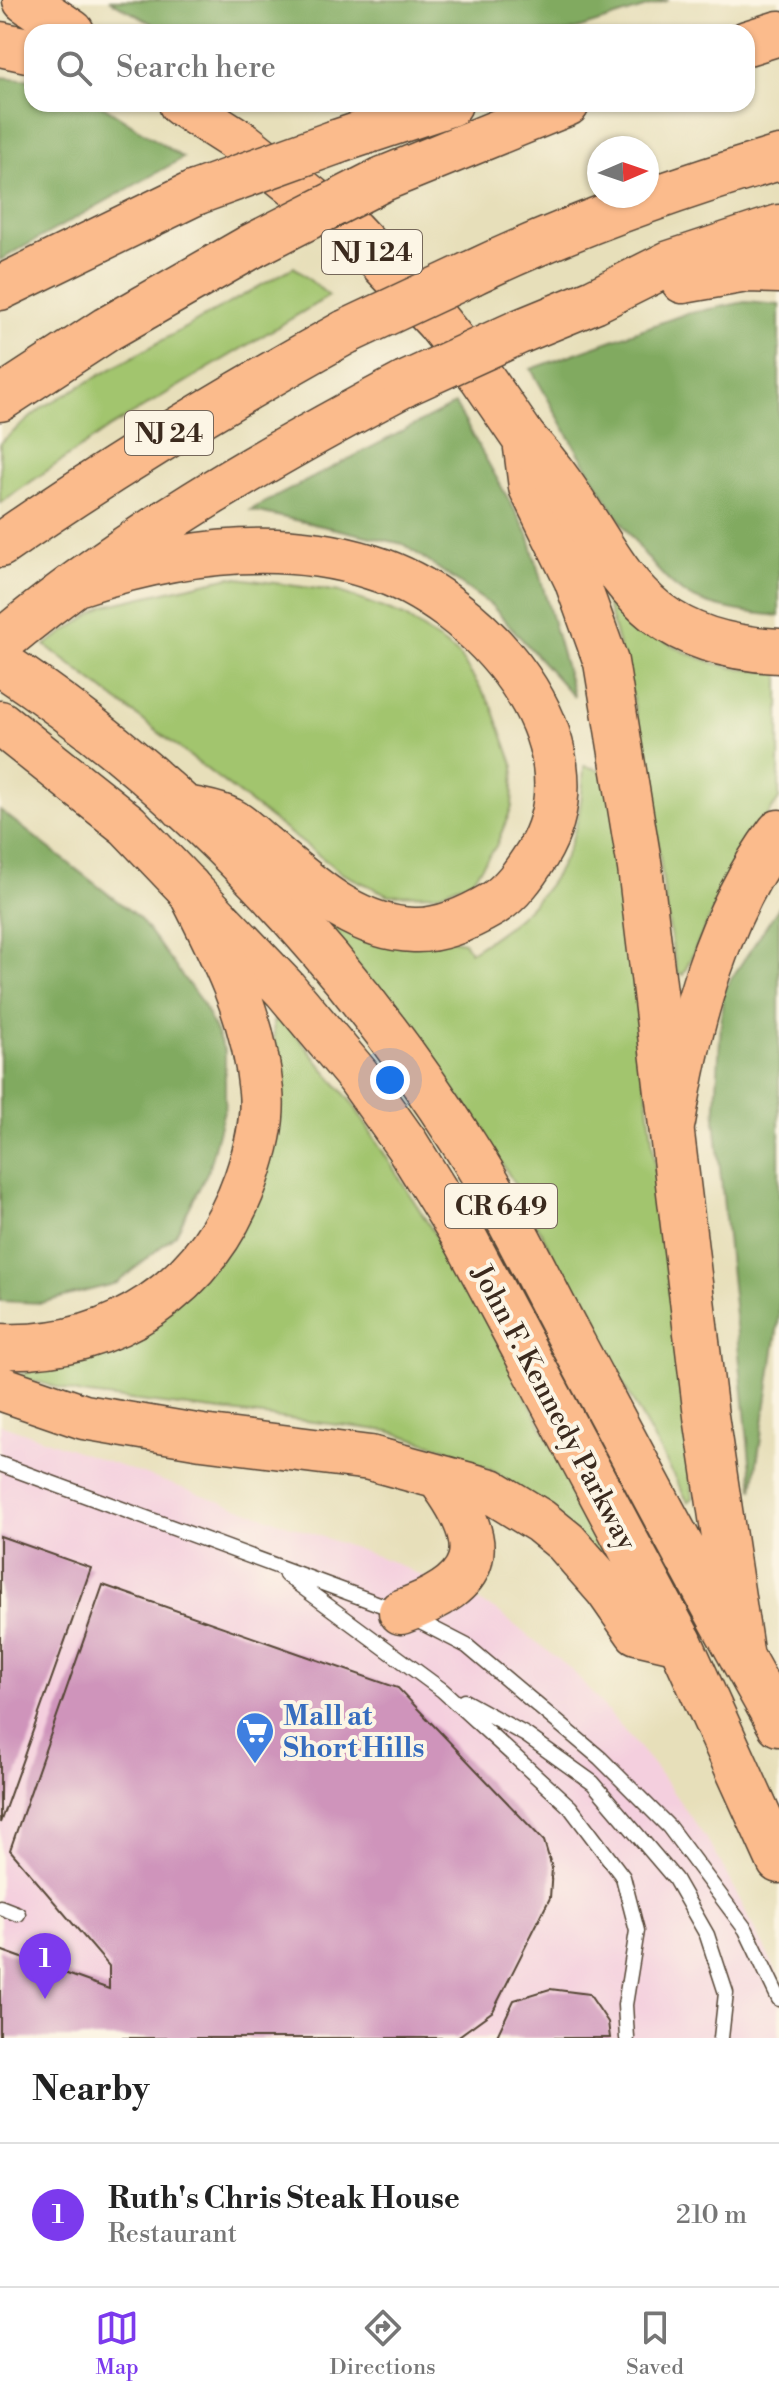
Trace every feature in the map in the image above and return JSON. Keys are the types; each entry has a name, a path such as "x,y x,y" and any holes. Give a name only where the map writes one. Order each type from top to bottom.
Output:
{"main road":[{"path":"25,0 60,24"},
{"path":"755,40 779,33"},
{"path":"0,44 24,49"},
{"name":"NJ 124","path":"194,112 242,143 352,231 437,321 481,376 525,440 557,474 612,566 639,598 668,622 709,642 779,651"},
{"path":"0,288 195,193 426,112"},
{"path":"0,399 107,329 252,246 383,179 547,112"},
{"name":"NJ 24","path":"0,545 88,484 190,420 346,332 550,236 632,205 779,158"},
{"path":"0,643 141,536 405,384 594,301 670,263 779,227"},
{"path":"594,301 700,277 746,270 779,271"},
{"path":"525,440 531,487 576,579 606,662 640,868 706,1416 742,1658"},
{"path":"65,592 173,558 288,552 327,555 404,579 462,615 509,664 531,698 548,741 555,776 553,819 542,846 516,884 475,915 417,930 389,927 346,910 230,820 183,807"},
{"name":"John F. Kennedy Parkway","path":"0,663 50,696 183,807 328,958 371,1011 460,1137 496,1196 779,1724"},
{"name":"John F. Kennedy Parkway","path":"0,723 128,825 188,887 285,989 358,1076 407,1145 467,1242 680,1642 779,1861"},
{"path":"673,1122 681,1072 708,969 732,910 779,832"},
{"path":"0,1346 64,1343 132,1320 172,1292 196,1269 218,1240 238,1203 260,1133 261,1092 255,1051 232,973 188,887"},
{"path":"0,1388 84,1417 202,1437 370,1458 491,1491 540,1521 587,1564 637,1632 680,1642"},
{"path":"401,1612 447,1592 468,1567 471,1530 462,1509 440,1479"}],"lane":[{"path":"0,1464 401,1612 467,1646 600,1758 669,1827 746,1930 779,1999"},
{"path":"269,1563 442,1690 570,1807 623,1877 637,1931 625,2005 627,2038"},
{"path":"442,1690 526,1735 593,1783 675,1879 707,1935 726,1993 721,2038"},
{"path":"0,1907 18,1914"}],"shaded area":[{"path":"0,1424 388,1560 494,1609 572,1670 653,1764 714,1850 779,1976 779,2038 0,2038"}],"green space":[{"path":"109,0 669,0 593,24 152,24"},
{"path":"0,77 24,79 24,112 112,112 183,158 0,260"},
{"path":"294,267 329,296 109,428 0,503 0,443 43,407"},
{"path":"745,302 779,305 779,616 711,604 689,596 669,581 647,558 625,527 531,369 685,314"},
{"path":"455,404 528,534 574,697 492,606 403,544 250,510"},
{"path":"230,577 340,592 404,616 458,654 492,706 514,767 512,807 496,846 472,880 437,894 389,895 343,874 45,645 104,606"},
{"path":"606,601 666,642 708,661 754,671 779,671 779,799 738,858 683,975 677,972 673,950 643,745"},
{"path":"584,766 610,772 693,1498 688,1502 511,1178 461,1100 326,926 334,921 464,942 470,952 520,916 555,876 576,827"},
{"path":"0,810 139,918 203,1004 225,1052 225,1106 208,1171 176,1234 117,1283 41,1303 0,1301"},
{"path":"779,907 779,1317 753,1490 715,1120 723,991"},
{"path":"282,1018 353,1104 478,1303 620,1577 497,1473 444,1448 389,1431 81,1394 16,1376 95,1353 161,1323 278,1093 273,1022"}],"building":[{"path":"0,1536 91,1568 0,1823"},
{"name":"Mall at Short Hills","path":"103,1585 398,1688 544,1841 552,1868 550,1898 493,2011 456,2038 0,2038 0,1950 109,1989 109,1966 10,1850"},
{"path":"550,1989 589,1994 608,2022 610,2038 496,2038 514,2000"}],"place":[{"name":"Mall at Short Hills","path":"255,1765"},
{"name":"Ruth's Chris Steak House","path":"45,1999"}]}
